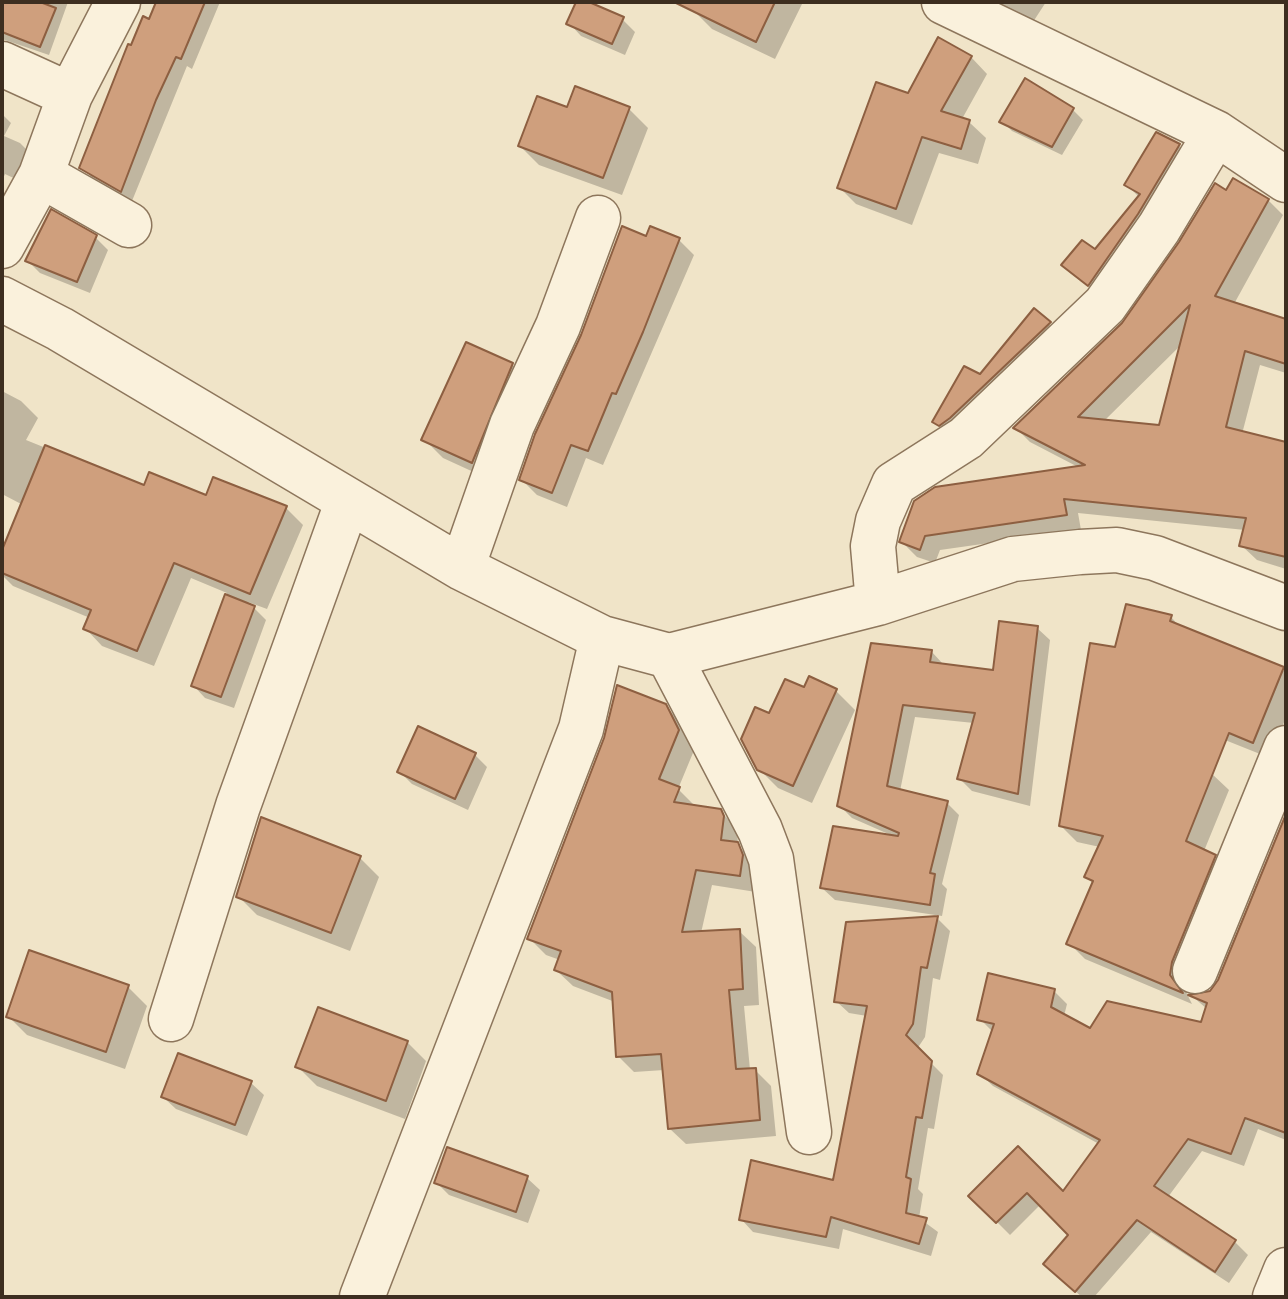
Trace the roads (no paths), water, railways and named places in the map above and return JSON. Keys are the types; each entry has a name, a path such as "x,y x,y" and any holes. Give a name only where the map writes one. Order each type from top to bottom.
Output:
{"street":[{"path":"2,246 41,175 70,95 118,2"},
{"path":"944,2 1216,133 1286,180"},
{"path":"2,64 70,95"},
{"path":"878,603 873,546 878,521 894,484 966,438 1105,305 1159,228 1216,133"},
{"path":"41,175 129,225"},
{"path":"462,568 512,425 558,326 598,218"},
{"path":"2,299 60,329 347,503 462,568 602,638 669,656 878,603 1013,559 1117,550 1155,558 1286,608"},
{"path":"171,1019 238,806 347,503"},
{"path":"362,1297 581,729 602,638"},
{"path":"669,656 760,830 771,859 809,1132"},
{"path":"1195,971 1286,748"},
{"path":"1275,1297 1286,1270"}]}
